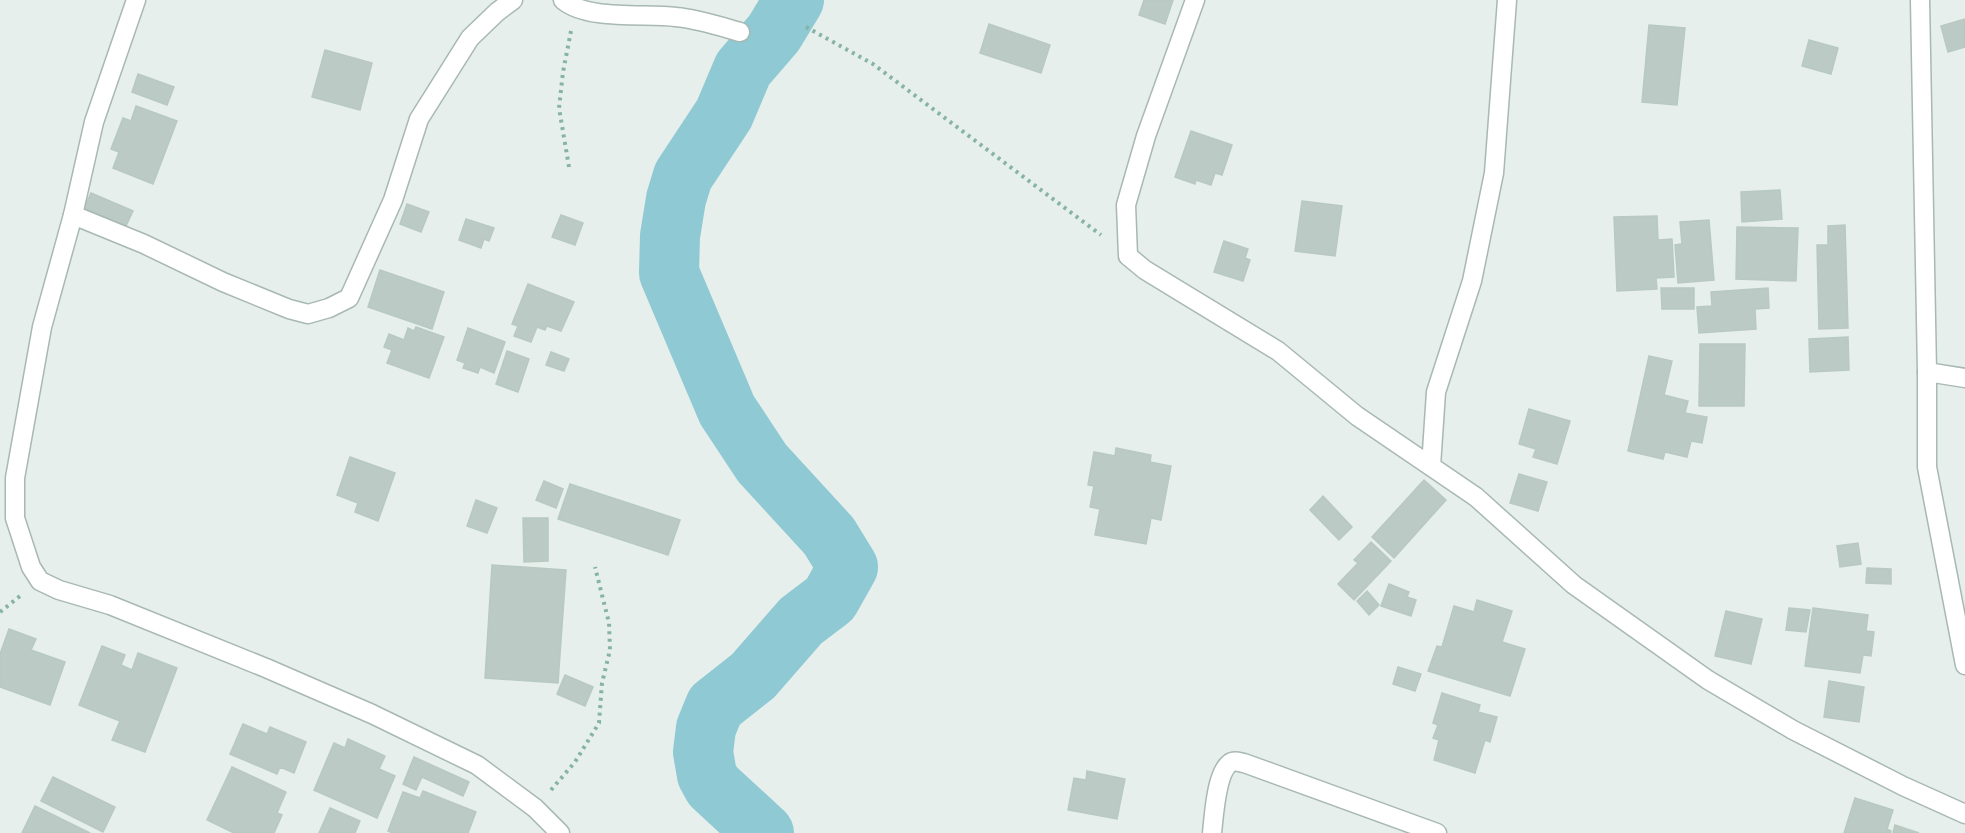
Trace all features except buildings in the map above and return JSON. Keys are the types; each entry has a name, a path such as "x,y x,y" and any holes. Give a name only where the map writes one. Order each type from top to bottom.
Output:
{"street":[{"path":"136,0 94,122 73,215 42,327 15,478 15,518 31,567 40,581 59,590 110,605 266,668 372,714 477,765 535,808 560,833"},
{"path":"73,215 289,309 308,314 329,308 349,298 393,200 419,119 470,38 513,0"},
{"path":"1195,0 1146,136 1126,205 1128,256 1145,270 1278,351 1357,416 1476,497 1574,585 1708,680 1793,730 1903,786 1965,814"},
{"path":"1431,466 1436,392 1472,281 1494,173 1508,0"},
{"path":"1920,0 1927,372 1926,467 1965,665"},
{"path":"567,3 609,14 677,16 740,32"},
{"path":"1927,372 1965,378"},
{"path":"1212,833 1221,774 1229,764 1234,762 1244,763 1437,833"}],"path":[{"path":"567,3 571,31 559,108 569,167"},
{"path":"806,27 873,64 1128,256"},
{"path":"535,808 575,762 599,723 602,683 609,650 609,623 594,567"}],"waterway":[{"path":"764,833 713,786 707,775 703,752 706,728 715,706 753,676 801,621 830,599 848,567 829,536 762,463 727,410 669,273 670,236 676,199 683,176 724,114 743,69 774,33 794,0"}]}
